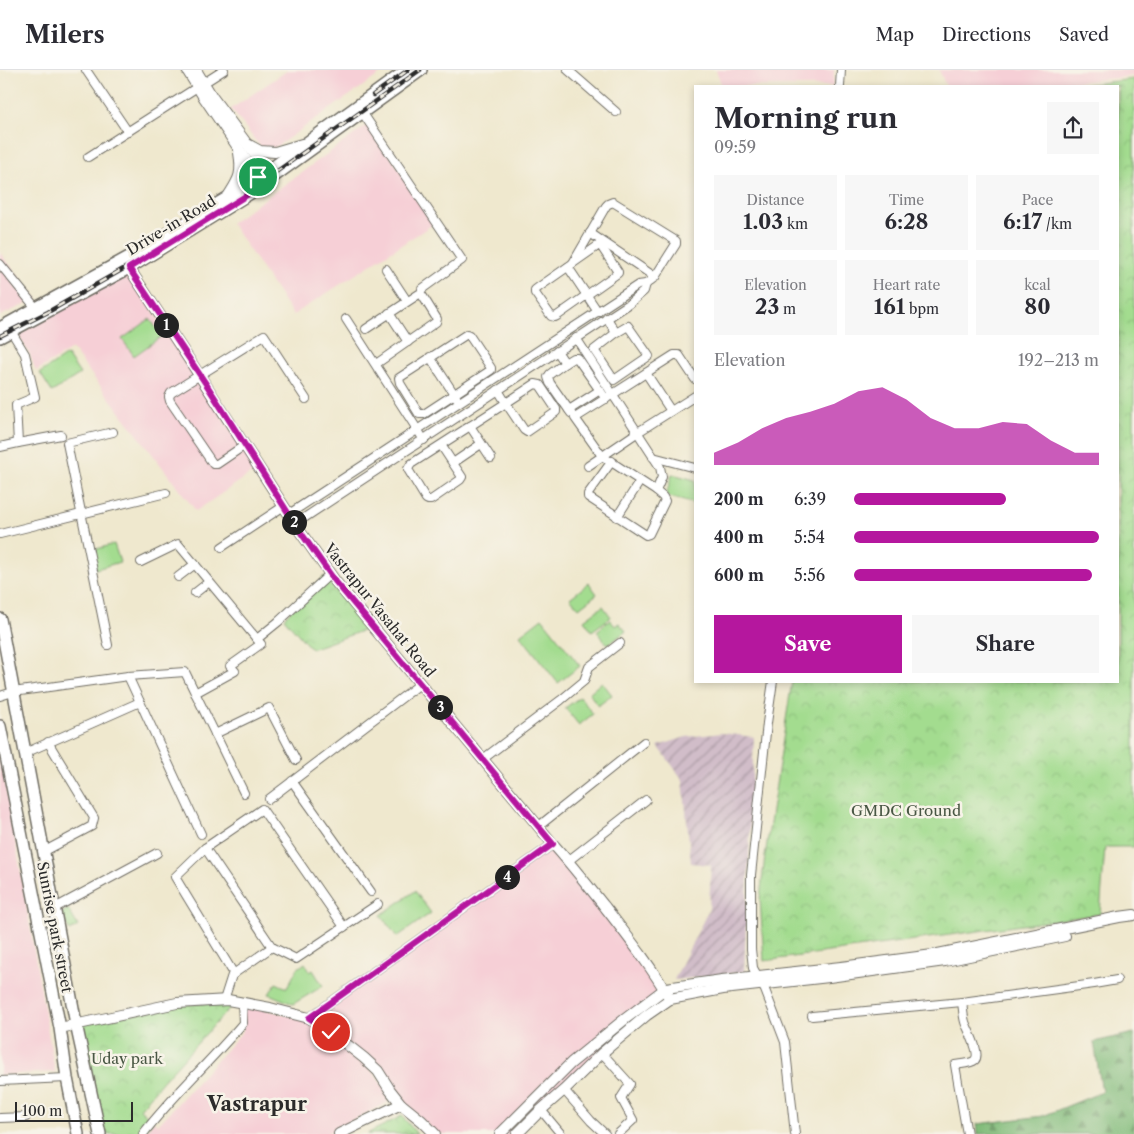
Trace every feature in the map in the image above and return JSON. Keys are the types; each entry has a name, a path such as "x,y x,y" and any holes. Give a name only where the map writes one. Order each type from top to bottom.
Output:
{"main road":[{"name":"Drive-in Road","path":"4,332 36,308 129,257 227,198 265,178 304,144 407,70"},
{"name":"Drive-in Road","path":"4,332 129,268 216,215 265,178 421,70"},
{"path":"0,619 53,908 100,1134"},
{"name":"Sunrise park street","path":"0,726 60,1028 78,1134"}],"street":[{"path":"86,70 128,132"},
{"path":"187,70 201,86 265,178"},
{"path":"196,70 201,86"},
{"path":"88,157 224,70"},
{"path":"568,70 616,112"},
{"path":"577,77 583,70"},
{"path":"840,85 841,70"},
{"path":"362,112 462,260 422,289"},
{"path":"242,146 260,151 275,152 304,144"},
{"path":"227,198 239,178 242,166 242,146"},
{"path":"295,524 629,304 644,291 646,284 654,277 676,244 675,240 612,202 606,206 571,265"},
{"path":"590,233 654,277"},
{"path":"599,245 618,272 617,275 587,295 553,317 535,290 599,245"},
{"path":"0,264 36,308"},
{"path":"571,265 598,312"},
{"name":"Vastrapur Vasahat Road","path":"129,268 295,524 330,574 568,861 637,948 667,994"},
{"path":"386,269 407,301"},
{"path":"222,547 287,510 417,429 638,285 646,284"},
{"path":"366,328 418,294 421,294 437,319 436,322 376,364"},
{"path":"389,313 408,342"},
{"path":"607,318 616,333"},
{"path":"346,319 424,440"},
{"path":"649,356 628,326 594,349 613,380 649,356 656,355 664,361"},
{"path":"4,332 25,354 35,397 16,405 18,444"},
{"path":"467,334 491,370 424,414 420,414 399,380 401,376 430,357 467,334"},
{"path":"245,445 218,464 214,464 168,397 199,375 264,335 306,399"},
{"path":"576,338 610,396 638,432 660,467 662,474 656,492"},
{"path":"557,351 565,363"},
{"path":"575,418 674,355 677,354 694,378"},
{"path":"430,357 459,402"},
{"path":"610,396 600,390 577,358 573,358 550,374 548,380 602,456 612,462 664,497 665,501 647,535 588,497 588,494 612,462"},
{"path":"646,373 671,411"},
{"path":"486,374 491,382"},
{"path":"441,445 462,475 461,479 431,500 428,500 408,469 411,464 506,403 538,384 543,387 556,411 527,432 524,430 506,403 498,390"},
{"path":"569,410 600,390"},
{"path":"588,466 694,397"},
{"path":"470,426 491,458"},
{"path":"108,645 67,443 113,432"},
{"path":"0,447 61,435"},
{"path":"453,462 481,444"},
{"path":"654,457 694,466"},
{"path":"618,517 640,481"},
{"path":"0,534 166,494"},
{"path":"141,562 178,544 261,644 230,666 235,672 195,692"},
{"path":"178,577 194,564"},
{"path":"257,639 330,574"},
{"path":"195,592 209,582"},
{"path":"483,759 562,700 584,681 589,667 620,643"},
{"path":"0,696 13,692 128,676 185,672 244,793"},
{"path":"128,676 201,834"},
{"path":"773,683 751,874 751,949 753,968 785,1042 795,1134"},
{"path":"269,798 420,684"},
{"path":"25,753 140,702"},
{"path":"215,734 269,708 296,760"},
{"path":"43,852 92,826 94,818 48,742"},
{"path":"539,826 644,742"},
{"path":"292,781 371,892"},
{"path":"568,861 646,800"},
{"path":"234,974 175,877 205,848 262,809 344,927"},
{"path":"309,1018 553,844"},
{"path":"205,848 272,947 296,959 378,904"},
{"path":"53,908 157,853"},
{"path":"500,1134 571,1063 625,1019 667,994 723,989 858,965 933,955 1134,915"},
{"path":"760,981 847,975 945,961 1126,922 1134,922"},
{"path":"224,1000 232,975 272,947"},
{"path":"812,1016 962,1002 1117,980"},
{"path":"517,1134 540,1110 647,1015 667,994"},
{"path":"60,1028 177,1003 224,1000 270,1008 309,1018 364,1058 378,1071 401,1104 435,1134"},
{"path":"962,1002 965,1021 972,1036 977,1055 975,1060 971,1062 955,1065 967,1134"},
{"path":"143,1134 158,1115 225,1045 243,1023 242,1003"},
{"path":"602,1053 630,1084 621,1098 633,1120 618,1134"},
{"path":"0,1081 67,1078"},
{"path":"564,1090 605,1134"},
{"path":"339,1134 401,1104"},
{"path":"540,1110 561,1134"},
{"path":"0,1118 26,1117"}],"shaded area":[{"path":"288,70 386,70 273,149 262,149 231,109"},
{"path":"716,70 834,70 833,85 722,85"},
{"path":"939,70 1134,70 1134,76 1050,85 946,85"},
{"path":"369,124 435,223 293,315 231,223"},
{"path":"0,253 37,299 0,316"},
{"path":"128,272 256,470 196,511 72,349 36,371 29,353 17,333"},
{"path":"722,733 754,737 744,972 674,980 709,909 711,865 691,863 683,780 658,746 686,737"},
{"path":"0,752 55,1072 0,1075"},
{"path":"553,847 668,995 645,1009 513,1134 437,1134 403,1103 379,1069 311,1018"},
{"path":"242,1004 308,1020 363,1060 388,1092 388,1102 326,1134 144,1134 154,1121 158,1125 243,1031"}],"green space":[{"name":"GMDC Ground","path":"1134,79 1134,847 1105,847 1100,914 764,961 760,898 792,683 1119,683 1119,85 1083,85"},
{"path":"150,319 162,336 134,356 122,339"},
{"path":"67,355 80,374 52,392 40,373"},
{"path":"672,474 694,480 694,504 666,496"},
{"path":"114,544 120,562 96,569 90,551"},
{"path":"324,576 373,627 311,649 284,618"},
{"path":"589,583 597,594 579,608 570,598"},
{"path":"603,606 611,617 592,631 584,620"},
{"path":"542,618 580,666 558,683 520,635"},
{"path":"610,620 615,626 619,623 626,631 608,645 597,631"},
{"path":"602,682 612,695 598,706 589,693"},
{"path":"580,697 593,714 579,725 565,708"},
{"path":"415,891 431,913 397,937 381,915"},
{"path":"68,909 78,926 70,931 60,914"},
{"path":"305,963 310,972 313,970 323,986 293,1004 269,994 276,983 287,988 297,969"},
{"name":"Uday park","path":"235,1002 140,1109 153,1121 142,1134 101,1134 78,1025 177,1005"},
{"path":"1134,1033 1134,1134 978,1134 977,1124 1043,1116 1102,1092 1094,1042"},
{"path":"402,1116 417,1134 367,1134"}],"railway":[{"path":"373,95 408,70"},
{"path":"0,336 48,312 204,223 420,70"}],"district":[{"name":"Vastrapur","path":"257,1104"}],"route":[{"path":"258,177 263,184 252,192 129,268 299,530 335,581 553,844 309,1018 331,1032"}]}
